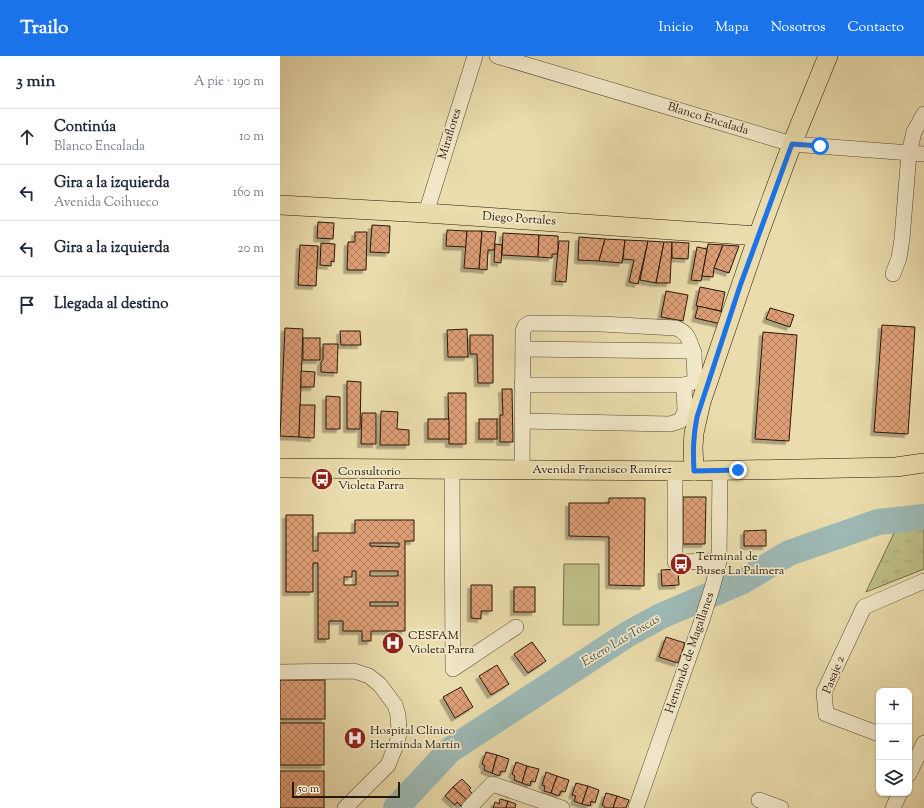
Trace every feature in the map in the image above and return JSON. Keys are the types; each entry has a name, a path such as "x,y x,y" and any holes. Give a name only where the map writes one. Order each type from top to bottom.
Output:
{"main road":[{"path":"694,471 693,447 697,417 758,236 792,144 828,56"},
{"name":"Diego Portales","path":"280,205 426,213 758,236"},
{"name":"Avenida Francisco Ramírez","path":"280,468 694,471 896,466 924,463"}],"street":[{"name":"Miraflores","path":"426,213 475,56"},
{"name":"Blanco Encalada","path":"497,56 792,144 924,154"},
{"path":"893,274 902,239 909,153 914,132 924,114"},
{"path":"522,385 691,384 696,379 694,353 688,336 683,331 676,328 530,323 523,331 522,385 522,470"},
{"path":"523,349 688,351 694,353"},
{"path":"522,421 670,424 680,421 685,412 684,385"},
{"path":"452,469 452,669 516,627"},
{"name":"Hernando de Magallanes","path":"636,808 702,620 719,561 720,470"},
{"path":"675,471 675,562 719,561"},
{"name":"Pasaje 2","path":"876,733 826,714 824,692 864,607 924,581"},
{"path":"280,672 354,671 369,676 380,685 395,705 399,723 398,740 388,765 345,808"},
{"path":"912,766 919,747"},
{"path":"468,808 492,784 562,808"},
{"path":"893,808 899,796"},
{"path":"759,800 781,808"}],"green space":[{"path":"924,526 924,569 866,592 895,531"},
{"path":"564,564 599,564 599,625 563,625"}],"building":[{"path":"318,222 334,223 333,239 317,238"},
{"path":"372,225 390,226 389,253 370,252"},
{"path":"447,230 467,231 466,247 446,246"},
{"path":"467,231 482,231 479,269 464,268"},
{"path":"482,231 496,232 494,250 488,250 487,270 479,269"},
{"path":"355,232 367,232 366,270 347,270 348,242 355,242"},
{"path":"503,233 539,235 538,257 502,255"},
{"path":"539,235 558,236 558,254 552,254 552,258 538,257"},
{"path":"579,237 605,239 599,261 578,260"},
{"path":"605,239 625,240 622,263 599,261"},
{"path":"625,240 648,241 638,284 629,282 634,260 623,259"},
{"path":"559,241 569,241 566,282 555,281"},
{"path":"648,241 664,242 656,283 640,280"},
{"path":"664,242 672,242 670,283 656,283"},
{"path":"672,242 689,243 688,259 672,258"},
{"path":"321,243 335,244 334,262 331,261 331,266 320,265"},
{"path":"495,244 502,245 501,263 494,262"},
{"path":"708,244 723,245 714,268 713,277 702,276"},
{"path":"300,245 318,246 316,286 298,285"},
{"path":"723,245 739,246 729,273 714,268"},
{"path":"697,247 707,249 701,281 691,280"},
{"path":"700,287 725,292 721,311 696,306"},
{"path":"666,291 688,295 683,321 661,317"},
{"path":"698,306 724,312 721,324 695,318"},
{"path":"770,308 794,315 790,327 766,319"},
{"path":"882,325 915,327 908,434 874,432"},
{"path":"285,328 303,329 299,437 280,436"},
{"path":"467,329 468,357 448,357 447,330"},
{"path":"340,331 360,331 361,345 341,345"},
{"path":"763,332 797,335 789,441 755,439"},
{"path":"470,335 493,335 493,383 478,383 477,354 470,354"},
{"path":"303,338 320,338 320,360 303,360"},
{"path":"323,344 338,344 337,373 321,372"},
{"path":"301,371 315,372 314,387 301,387"},
{"path":"347,381 361,382 360,429 347,429"},
{"path":"502,389 512,389 513,442 500,442 500,415 503,415"},
{"path":"448,393 466,393 466,444 449,444"},
{"path":"326,396 340,397 340,429 326,429"},
{"path":"300,405 315,405 314,438 299,437"},
{"path":"381,411 398,412 397,429 409,430 409,445 380,445"},
{"path":"362,413 376,413 376,444 361,444"},
{"path":"428,419 449,419 449,439 428,439"},
{"path":"479,419 497,419 497,439 479,439"},
{"path":"683,497 706,497 705,544 683,544"},
{"path":"609,498 645,498 644,586 609,585 609,537 569,536 569,503 609,503"},
{"path":"286,515 313,515 313,551 318,551 318,533 355,533 355,520 414,520 414,541 405,541 405,631 371,631 371,641 362,641 362,631 343,631 343,621 329,621 329,639 318,639 318,563 313,563 313,592 286,592","holes":["370,543 399,543 399,547 370,546","352,571 356,571 356,585 344,585 344,577 352,577","370,571 398,571 398,576 370,576","370,602 398,602 398,606 370,606"]},
{"path":"766,530 766,546 744,546 744,531"},
{"path":"678,569 679,585 662,586 661,570"},
{"path":"471,585 492,585 492,611 481,611 481,619 471,618"},
{"path":"514,587 535,587 535,612 514,612"},
{"path":"666,637 685,643 678,663 659,657"},
{"path":"532,642 546,661 528,673 514,654"},
{"path":"497,665 509,684 491,695 479,676"},
{"path":"280,680 325,680 325,719 280,719"},
{"path":"461,687 473,707 455,718 443,697"},
{"path":"280,723 324,723 324,765 280,765"},
{"path":"486,752 497,755 492,773 484,770 485,766 482,764"},
{"path":"497,755 509,759 505,772 501,771 499,776 492,773"},
{"path":"516,762 527,766 522,783 514,780 515,776 512,774"},
{"path":"527,766 539,769 535,782 531,781 530,786 522,783"},
{"path":"280,771 324,771 324,808 280,808"},
{"path":"546,772 557,776 551,793 544,791 545,786 542,785"},
{"path":"557,776 569,780 565,792 561,791 559,796 551,793"},
{"path":"462,779 471,788 469,790 473,794 467,800 453,787"},
{"path":"576,783 588,786 582,804 574,801 576,796 572,795"},
{"path":"588,786 599,790 595,803 591,801 590,806 582,804"},
{"path":"453,787 467,800 461,806 457,802 455,805 445,796"},
{"path":"606,793 617,796 613,808 605,808 602,805"},
{"path":"617,796 629,800 626,808 613,808"},
{"path":"500,799 508,801 506,808 493,808 495,802 499,804"},
{"path":"508,801 516,804 515,808 506,808"}],"waterway":[{"name":"Estero Las Toscas","path":"396,808 450,750 628,634 661,616 743,581 789,553 878,522 924,517"}],"place":[{"name":"Consultorio Violeta Parra","path":"322,479"},
{"name":"Terminal de Buses La Palmera","path":"681,564"},
{"name":"CESFAM Violeta Parra","path":"393,643"},
{"name":"Hospital Clínico Herminda Martín","path":"355,738"}],"route":[{"path":"738,470 694,471 693,447 697,417 740,286 792,144 820,146"}]}
